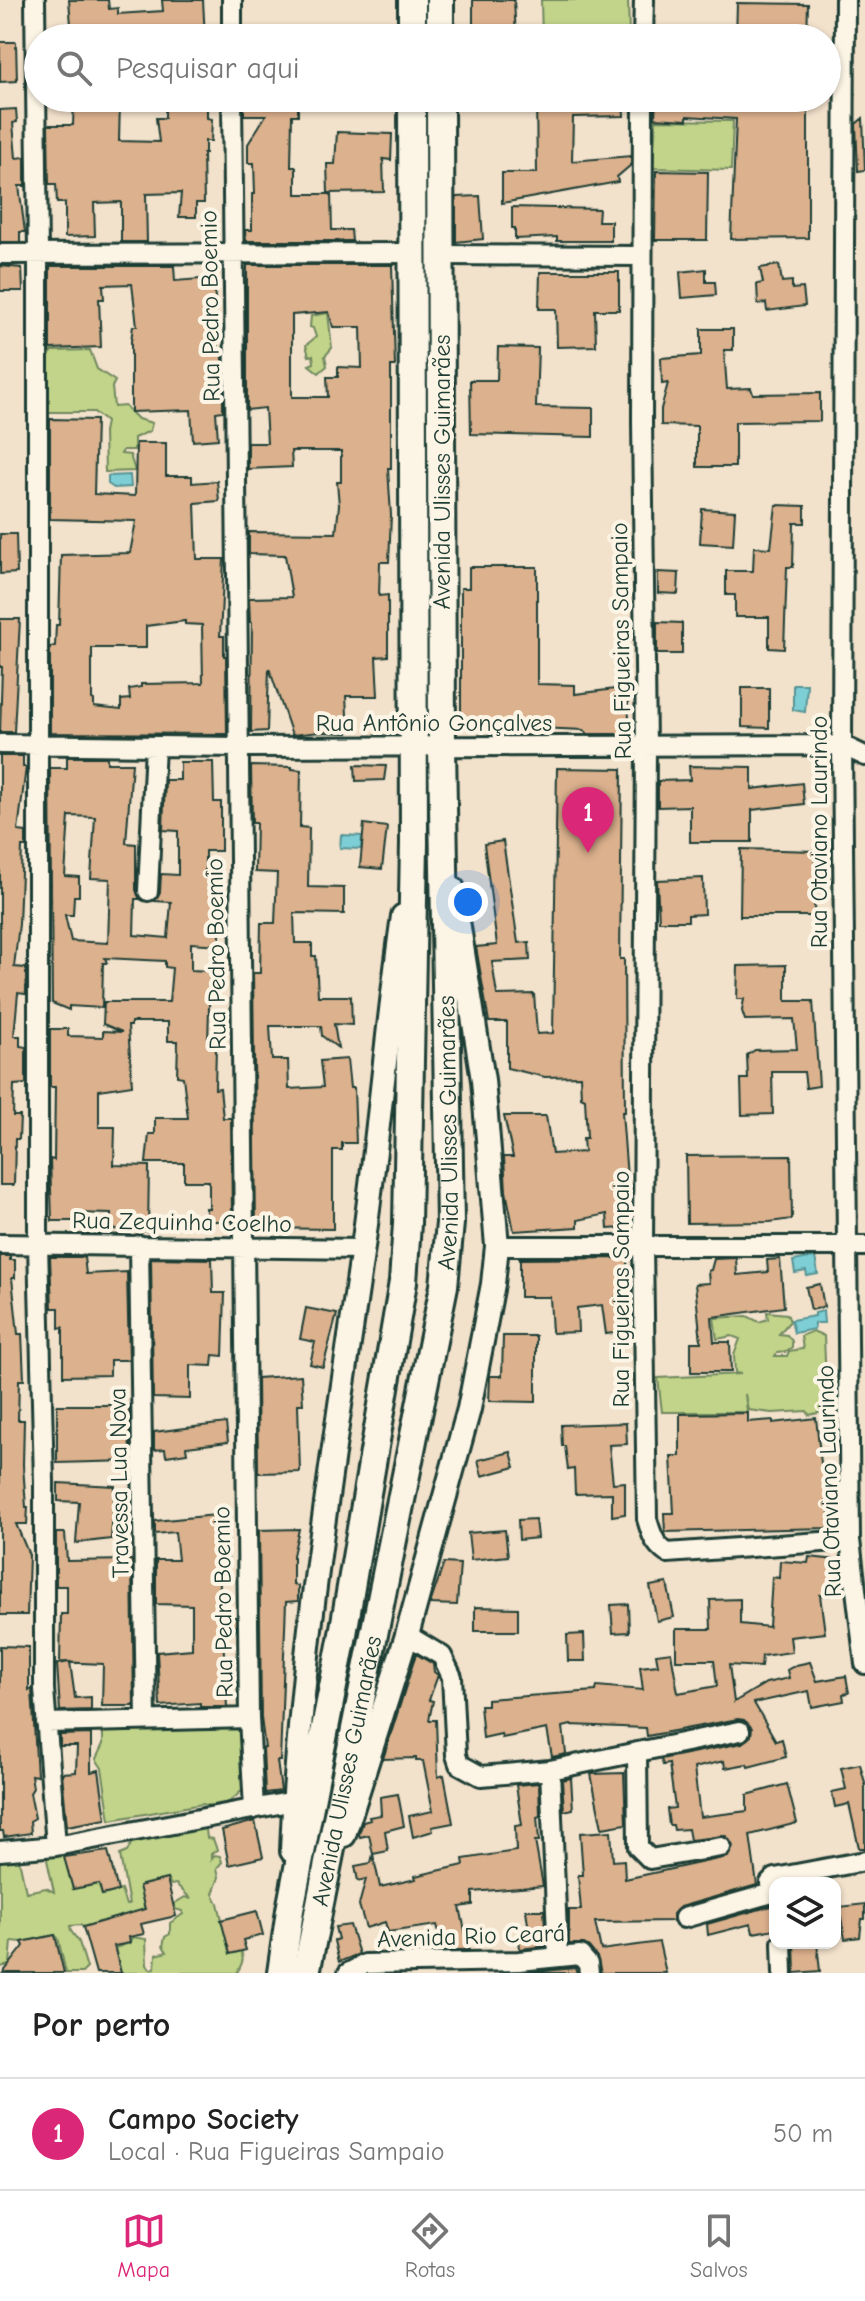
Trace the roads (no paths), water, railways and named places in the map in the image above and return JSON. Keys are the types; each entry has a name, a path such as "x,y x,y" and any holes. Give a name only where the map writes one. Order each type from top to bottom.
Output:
{"main road":[{"path":"412,0 412,24"},
{"path":"440,0 440,24"},
{"name":"Avenida Ulisses Guimarães","path":"281,1973 303,1800 342,1640 403,1282 408,1208 414,843 412,112"},
{"name":"Avenida Ulisses Guimarães","path":"322,1905 444,1286 450,1223 442,746 440,112"},
{"path":"403,1282 444,1286"},
{"path":"306,1973 322,1905"}],"street":[{"path":"35,0 35,24"},
{"path":"232,0 232,24"},
{"path":"643,24 644,0"},
{"name":"Rua Otaviano Laurindo","path":"845,0 842,745 856,1246 850,1540 865,1664"},
{"path":"36,112 38,1244 46,1723 56,1846"},
{"name":"Rua Pedro Boemio","path":"232,112 249,1718 254,1809"},
{"name":"Rua Figueiras Sampaio","path":"643,112 646,746 643,1246 647,1519 659,1548 667,1553 850,1540"},
{"path":"846,252 865,252"},
{"path":"0,254 413,253"},
{"path":"441,255 642,256"},
{"name":"Rua Antônio Gonçalves","path":"0,744 238,747 842,745 865,756"},
{"path":"148,891 155,746"},
{"name":"Avenida Ulisses Guimarães","path":"303,1800 324,1510 362,1249 393,984 414,843"},
{"name":"Avenida Ulisses Guimarães","path":"322,1905 407,1635 469,1409 493,1284 497,1246 483,1080 464,947 445,847"},
{"name":"Rua Zequinha Coelho","path":"0,1244 362,1249"},
{"name":"Travessa Lua Nova","path":"139,1245 146,1720"},
{"path":"497,1246 856,1246"},
{"path":"407,1635 442,1656 452,1677 456,1755 459,1764 481,1776 550,1770 740,1731"},
{"path":"46,1723 249,1718"},
{"path":"637,1752 640,1852 650,1859 721,1847"},
{"path":"550,1770 558,1957"},
{"path":"0,1851 56,1846 303,1800"},
{"path":"780,1877 865,1861"},
{"path":"684,1918 769,1901"},
{"path":"782,1949 783,1973"},
{"name":"Avenida Rio Ceará","path":"356,1968 519,1967 580,1955 588,1964 589,1973"}],"water":[{"path":"130,475 131,487 114,488 108,484 108,476"},
{"path":"793,684 807,684 805,712 793,710"},
{"path":"341,835 362,836 361,849 340,848"},
{"path":"815,1257 818,1274 807,1276 806,1271 795,1273 793,1261"},
{"path":"823,1311 824,1323 814,1323 814,1329 794,1333 791,1320 815,1316 815,1313"}],"place":[{"name":"Campo Society","path":"588,853"}]}
